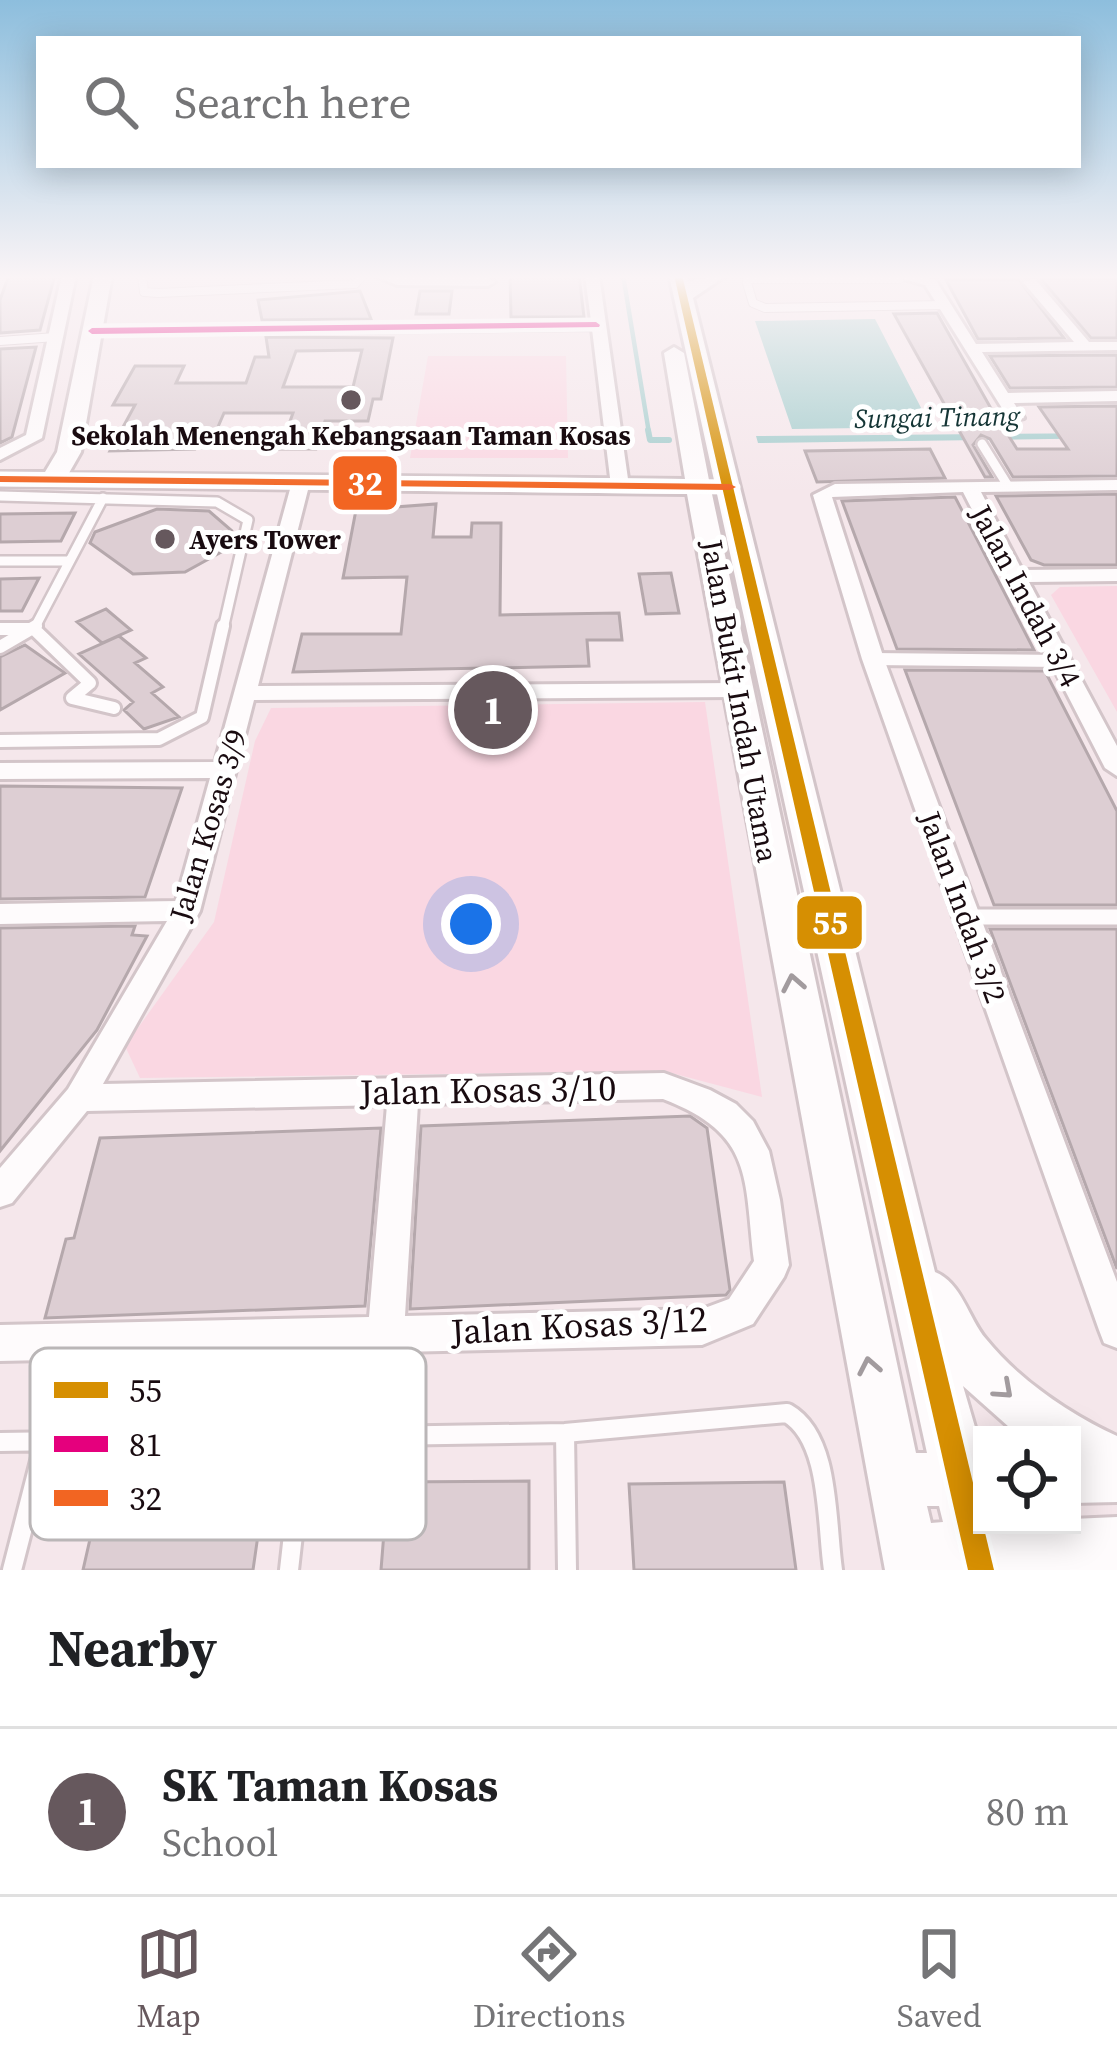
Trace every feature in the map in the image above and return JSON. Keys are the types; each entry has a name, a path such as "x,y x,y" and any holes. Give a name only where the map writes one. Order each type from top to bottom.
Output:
{"street":[{"path":"0,455 34,438 54,348"},
{"path":"53,480 69,452 89,348"},
{"path":"599,348 620,486"},
{"name":"Jalan Bukit Indah Utama","path":"678,348 972,1478 979,1559"},
{"name":"Jalan Bukit Indah Utama","path":"691,348 716,487 735,690 912,1560 979,1559 1117,1545"},
{"path":"972,348 1016,418"},
{"path":"1005,398 1117,396"},
{"path":"0,479 69,452"},
{"path":"69,452 75,464 111,489"},
{"path":"0,479 53,480 111,489 301,482 716,487"},
{"name":"Jalan Kosas 3/9","path":"0,1192 79,1098 188,911 301,482"},
{"path":"969,487 1117,485"},
{"name":"Jalan Indah 3/2","path":"969,487 835,489 822,495 873,659 1117,1330"},
{"name":"Jalan Indah 3/4","path":"969,487 1115,762"},
{"path":"1016,576 1117,575"},
{"path":"248,693 735,690"},
{"path":"0,771 227,770"},
{"path":"0,914 188,911"},
{"name":"Jalan Kosas 3/10","path":"79,1098 664,1087 710,1100 752,1138 772,1265"},
{"path":"386,1332 404,1092"},
{"name":"Jalan Kosas 3/12","path":"0,1342 702,1327 741,1312 772,1265"},
{"path":"915,1267 969,1358 1047,1426"},
{"path":"1081,1446 1117,1463"},
{"path":"1081,1476 1117,1475"},
{"path":"895,1480 972,1478"}],"lane":[{"path":"969,422 1016,418"},
{"path":"982,444 1008,486"},
{"path":"0,647 34,629 111,489"},
{"path":"0,496 111,489 218,502 248,520 202,717 159,739 0,741"},
{"path":"0,561 68,561"},
{"path":"0,629 34,629 90,683 72,698 114,708"},
{"path":"873,659 1060,661"},
{"path":"967,916 1117,917"},
{"path":"69,1348 71,1341"},
{"path":"426,1435 565,1433 787,1413 806,1423 815,1444 832,1570"},
{"path":"565,1433 567,1570"},
{"path":"12,1570 30,1504"},
{"path":"289,1570 292,1540"}],"shaded area":[{"path":"428,356 566,356 568,458 410,458"},
{"path":"1117,586 1117,712 1051,595 1060,587"},
{"path":"705,702 762,1097 664,1071 140,1078 125,1046 214,922 255,741 271,708"}],"water":[{"path":"764,348 890,348 931,427 792,429"},
{"path":"1117,433 1117,438 758,443 756,436"}],"building":[{"path":"36,348 12,437 0,443 0,349"},
{"path":"268,348 391,348 381,399 373,399 368,421 325,421 316,449 280,449 293,413 224,413 214,436 201,436 195,449 110,451 135,405 113,405 135,366 184,366 176,383 246,383 255,357 269,357","holes":["362,350 353,387 283,387 296,351"]},
{"path":"913,348 957,348 993,412 965,415 963,428 1003,427 1017,449 1068,449 1039,407 1117,406 1117,476 1013,477 990,439 981,435 973,445 992,477 985,477"},
{"path":"1117,355 1117,387 1010,388 990,356"},
{"path":"930,449 945,478 817,482 805,451"},
{"path":"1117,494 1117,565 1044,565 1031,560 996,496"},
{"path":"955,497 1034,650 897,649 842,501"},
{"path":"436,504 433,537 471,537 472,523 501,523 500,615 619,613 622,640 587,640 589,666 293,672 302,634 401,634 407,577 343,578 356,510"},
{"name":"Ayers Tower","path":"157,509 209,511 231,530 208,540 225,550 185,572 133,574 90,543 95,532"},
{"path":"75,513 61,541 0,542 0,514"},
{"path":"671,573 679,613 646,614 639,574"},
{"path":"39,578 22,611 0,611 0,579"},
{"path":"106,609 131,630 102,643 77,622"},
{"path":"119,636 146,658 135,663 163,687 152,693 179,717 144,729 124,710 133,702 79,654"},
{"path":"25,645 65,673 0,710 0,657"},
{"path":"905,670 1045,671 1117,811 1117,905 994,905"},
{"path":"0,786 182,788 145,897 0,899"},
{"path":"135,926 132,935 147,936 97,1030 0,1151 0,928"},
{"path":"990,929 1117,929 1117,1269"},
{"path":"690,1116 707,1128 730,1290 726,1295 410,1309 421,1126"},
{"path":"381,1128 365,1306 45,1318 66,1239 74,1238 100,1138"},
{"path":"529,1481 529,1570 381,1570 383,1540 426,1540 426,1482"},
{"path":"784,1482 796,1570 634,1570 629,1484"},
{"path":"90,1540 257,1540 253,1570 83,1570"}],"waterway":[{"name":"Sungai Tinang","path":"635,348 649,433"},
{"name":"Sungai Tinang","path":"648,430 650,440 669,440"}],"transit line":[{"name":"55","path":"695,348 981,1570"},
{"name":"32","path":"0,479 730,487"}],"place":[{"name":"Sekolah Menengah Kebangsaan Taman Kosas","path":"351,400"},
{"name":"Ayers Tower","path":"165,539"},
{"name":"SK Taman Kosas","path":"493,710"}]}
